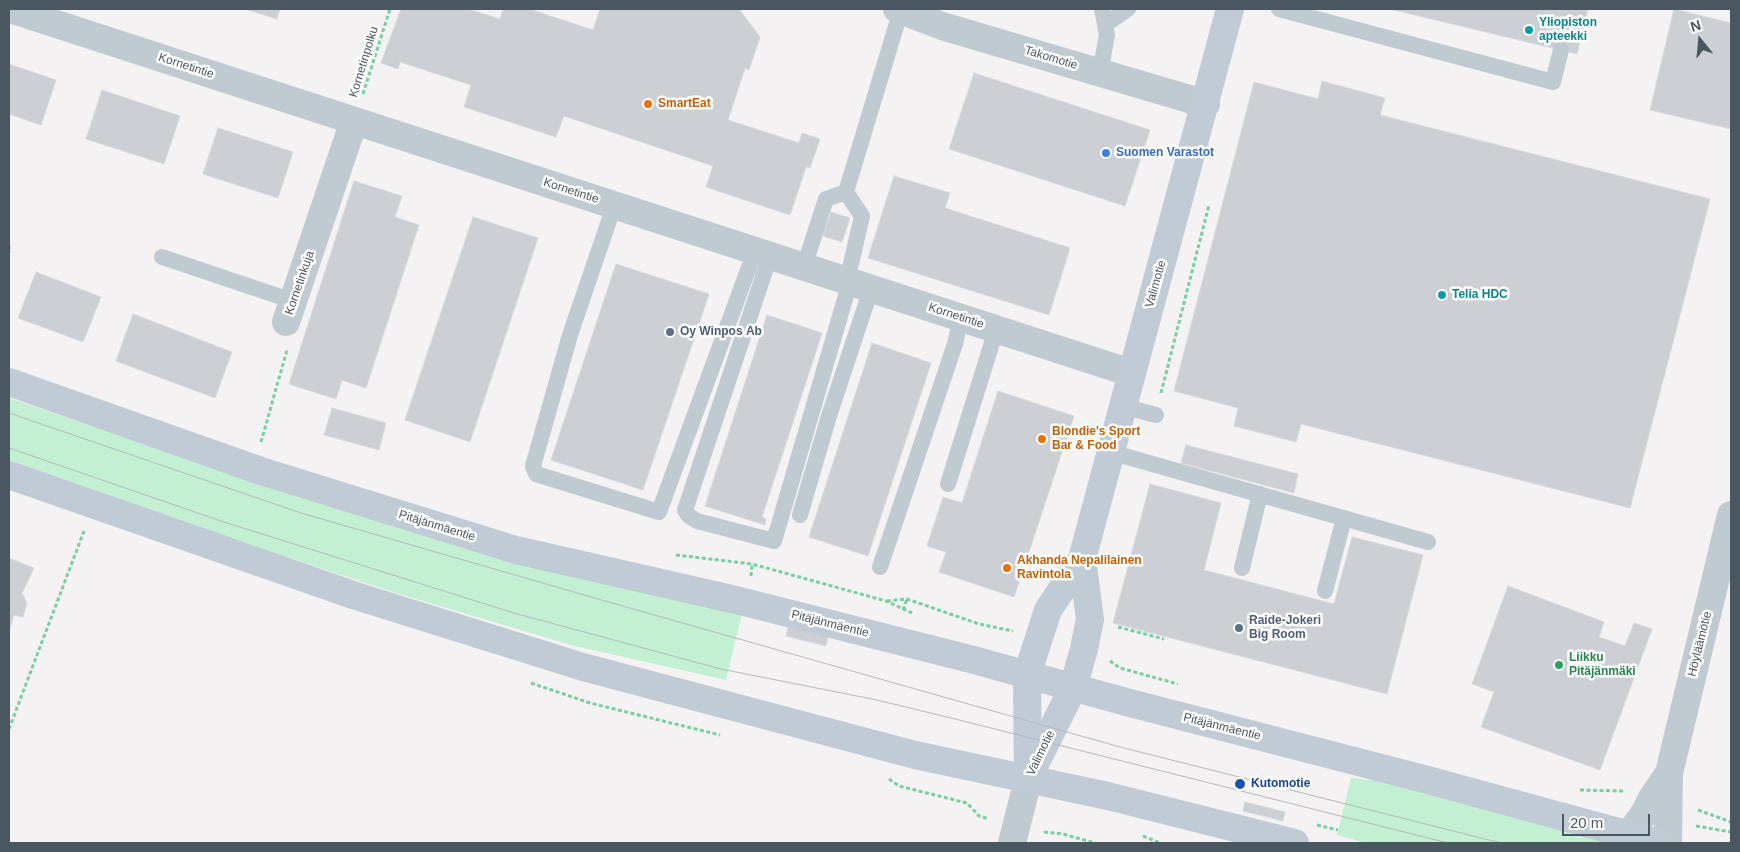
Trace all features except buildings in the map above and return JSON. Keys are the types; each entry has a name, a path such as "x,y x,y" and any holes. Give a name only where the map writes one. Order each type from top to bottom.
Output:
{"main road":[{"name":"Valimotie","path":"1028,780 1027,675 1048,610 1082,559 1122,406 1206,104 1230,9"},
{"name":"Pitäjänmäentie","path":"9,382 261,471 516,550 736,600 1424,779 1658,843"},
{"path":"9,475 356,596 584,667 915,755 1108,796 1295,843"},
{"name":"Valimotie","path":"1028,780 1073,688 1084,649 1090,620 1082,559"}],"street":[{"name":"Kornetintie","path":"10,9 1131,373"},
{"name":"Takomotie","path":"911,11 1100,73 1206,104"},
{"name":"Kornetinkuja","path":"290,312 354,120"},
{"name":"Höyläämötie","path":"1668,843 1669,773 1731,515"},
{"name":"Höyläämötie","path":"1628,835 1644,814 1669,773"},
{"path":"1012,843 1028,780"}],"lane":[{"path":"1100,73 1107,35 1104,16 1128,9"},
{"path":"1279,9 1553,82 1561,50"},
{"path":"846,192 911,11"},
{"path":"804,267 826,199 846,192"},
{"path":"800,516 829,416 856,284 862,216 846,192"},
{"path":"614,206 570,336 533,466 536,474 659,512 763,253"},
{"path":"763,253 685,510 697,522 774,540 856,284"},
{"path":"162,257 290,312"},
{"path":"880,567 955,344 961,318"},
{"path":"948,484 996,330"},
{"path":"1122,406 1156,415"},
{"path":"1110,452 1428,542"},
{"path":"1242,568 1260,494"},
{"path":"1325,591 1344,518"}],"path":[{"name":"Kornetinpolku","path":"354,120 390,9"},
{"path":"1156,415 1211,200"},
{"path":"9,245 9,252"},
{"name":"Kornetinkuja","path":"259,448 287,355 290,312"},
{"path":"9,729 85,528"},
{"path":"675,555 752,564 886,601 907,599 978,624 1038,638"},
{"path":"1116,626 1164,639"},
{"path":"1084,649 1106,654 1111,664 1120,668 1174,682 1180,686"}],"green space":[{"path":"9,398 247,479 742,613 726,680 571,645 399,594 221,535 9,460"},
{"path":"1351,778 1391,782 1610,843 1366,843 1337,835"}],"tram line":[{"path":"9,413 301,513 598,599 1120,747 1501,843"},
{"path":"9,448 227,523 514,613 721,669 877,700 1448,843"}],"place":[{"name":"Yliopiston apteekki","path":"1529,30"},
{"name":"SmartEat","path":"648,104"},
{"name":"Suomen Varastot","path":"1106,153"},
{"name":"Telia HDC","path":"1442,295"},
{"name":"Oy Winpos Ab","path":"670,332"},
{"name":"Blondie's Sport Bar & Food","path":"1042,439"},
{"name":"Akhanda Nepalilainen Ravintola","path":"1007,568"},
{"name":"Raide-Jokeri Big Room","path":"1239,628"},
{"name":"Liikku Pitäjänmäki","path":"1559,665"},
{"name":"Kutomotie","path":"1240,784"}]}
